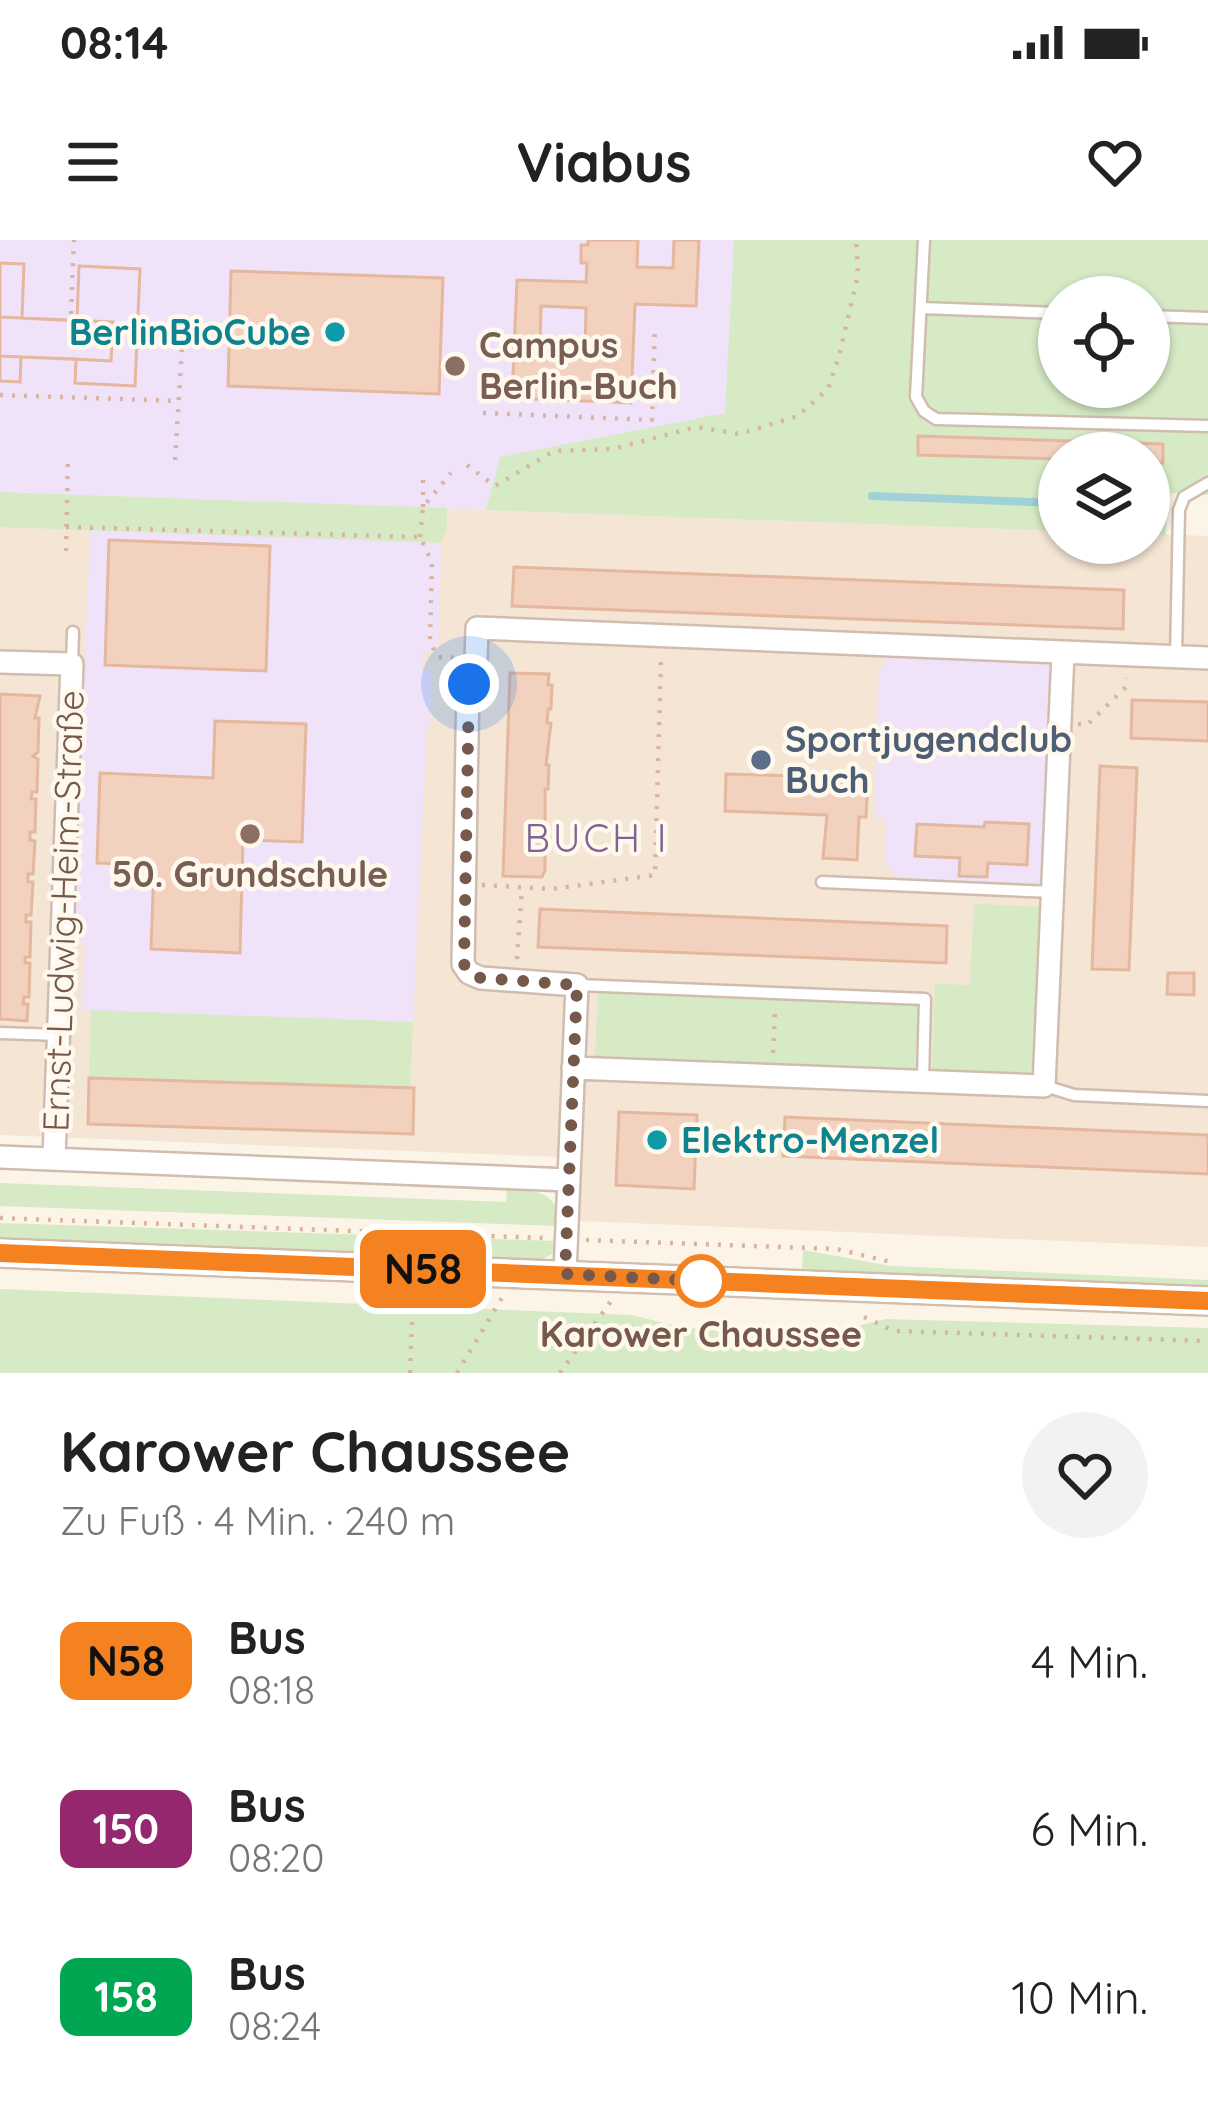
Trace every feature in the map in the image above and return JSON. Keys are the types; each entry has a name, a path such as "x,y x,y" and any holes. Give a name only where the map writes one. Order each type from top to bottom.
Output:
{"main road":[{"path":"0,1252 1208,1301"}],"street":[{"path":"565,1274 577,985 481,978 469,973 464,964 469,684 477,628 1208,658"},
{"path":"574,1068 1044,1086 1063,653"},
{"name":"Ernst-Ludwig-Heim-Straße","path":"0,662 72,664 54,1159"},
{"path":"0,1157 569,1180"}],"lane":[{"path":"924,240 916,397 936,419 1208,426"},
{"path":"921,308 1038,312"},
{"path":"1170,317 1208,318"},
{"path":"1176,657 1179,510 1184,497 1208,483"},
{"path":"72,664 74,632"},
{"path":"822,881 1053,892"},
{"path":"577,985 925,999 923,1081"},
{"path":"0,1033 59,1035"},
{"path":"1044,1086 1074,1095 1208,1101"}],"path":[{"path":"71,314 74,240"},
{"path":"467,465 495,485 554,451 613,449 697,427 740,434 799,416 827,389 839,356 858,275 856,240"},
{"path":"483,413 652,420 655,326"},
{"path":"175,460 182,347"},
{"path":"0,395 179,401"},
{"path":"66,551 68,455"},
{"path":"423,472 421,537 432,562 430,640 437,656 476,659"},
{"path":"423,507 451,473"},
{"path":"67,526 421,537"},
{"path":"462,884 552,889 655,875 661,635"},
{"path":"1060,723 1087,725 1126,687 1128,656"},
{"path":"516,981 522,887"},
{"path":"772,1076 776,993"},
{"path":"0,1218 837,1249 890,1262"},
{"path":"410,1373 413,1287"},
{"path":"457,1373 504,1294"},
{"path":"560,1373 611,1301"},
{"path":"864,1317 894,1331 1208,1341"}],"shaded area":[{"name":"Campus Berlin-Buch","path":"0,240 914,240 904,525 0,492"},
{"path":"0,492 1038,530 1038,564 1170,564 1170,535 1208,536 1208,1247 580,1221 583,1158 0,1135"},
{"name":"50. Grundschule","path":"90,530 441,543 438,651 423,652 422,670 431,672 430,725 413,1022 81,1010 85,943 74,941"},
{"path":"885,652 1047,658 1053,665 1047,875 1036,883 900,878 891,872 886,862 886,818 875,817 879,667 884,667"}],"green space":[{"path":"734,240 1208,240 1208,495 1170,493 1170,432 1038,432 1038,530 486,510 500,457 725,413"},
{"path":"0,492 447,508 447,527 441,543 0,527"},
{"path":"974,904 1047,907 1036,1066 1023,1076 932,1074 935,984 970,985"},
{"path":"598,992 918,1006 915,1074 595,1059"},
{"path":"91,1010 413,1022 410,1088 89,1078"},
{"path":"0,1183 506,1202 507,1189 517,1189 551,1200 559,1226 0,1206"},
{"path":"0,1223 557,1241 552,1254 535,1263 0,1241"},
{"path":"803,1250 891,1266 1208,1280 1208,1291 840,1274 802,1268"},
{"path":"0,1289 631,1315 685,1328 828,1334 885,1319 1208,1328 1208,1373 0,1373"}],"building":[{"path":"588,240 638,240 637,267 673,268 674,240 699,240 696,306 635,304 631,403 512,398 517,280 586,282 581,245 588,245","holes":["541,306 586,308 585,352 540,351"]},
{"path":"0,263 24,264 22,318 77,321 79,266 140,269 135,386 75,383 76,359 21,357 20,382 0,381"},
{"path":"0,263 24,264 22,318 0,317"},
{"path":"79,266 140,269 135,386 75,383 76,359 111,361 113,322 77,321"},
{"name":"BerlinBioCube","path":"231,271 443,278 439,394 228,386"},
{"path":"0,317 113,322 111,361 0,356"},
{"path":"0,356 21,357 20,382 0,381"},
{"path":"918,436 1038,440 1038,458 918,455"},
{"path":"109,540 270,546 266,671 105,665"},
{"path":"514,567 1124,590 1123,629 512,606"},
{"path":"510,673 549,674 548,685 552,685 542,877 503,876"},
{"path":"0,694 40,696 35,718 39,718 38,752 33,756 38,759 37,792 32,792 31,799 36,799 35,832 30,832 30,840 35,841 33,874 28,874 28,882 33,882 31,915 26,915 26,922 31,922 30,957 25,957 25,963 30,963 29,997 24,997 23,1004 28,1004 27,1021 0,1019"},
{"path":"1132,700 1208,702 1208,741 1131,738"},
{"path":"215,721 306,724 302,842 243,840 240,953 151,949 154,865 97,863 100,773 213,778"},
{"path":"1100,766 1137,768 1129,970 1092,969"},
{"path":"726,774 868,778 866,817 859,817 857,860 823,858 827,815 725,811"},
{"path":"985,822 1029,824 1027,865 988,863 987,877 959,876 960,858 915,856 917,824 984,827"},
{"path":"540,909 947,926 946,963 538,947"},
{"path":"1168,973 1194,973 1194,995 1167,994"},
{"path":"89,1078 414,1088 413,1134 88,1124"},
{"name":"Elektro-Menzel","path":"619,1112 697,1115 694,1189 616,1185"},
{"path":"785,1117 1208,1135 1208,1174 783,1156"}],"waterway":[{"path":"872,496 1038,502"}],"bus line":[{"name":"N58","path":"0,1253 1208,1301"}],"place":[{"name":"BerlinBioCube","path":"335,332"},
{"name":"Campus Berlin-Buch","path":"455,366"},
{"name":"Sportjugendclub Buch","path":"761,760"},
{"name":"50. Grundschule","path":"250,834"},
{"name":"Elektro-Menzel","path":"657,1140"},
{"name":"Karower Chaussee","path":"701,1281"}],"district":[{"name":"BUCH I","path":"597,838"}],"route":[{"path":"469,684 464,964 469,973 481,978 577,985 565,1274 701,1281"}]}
